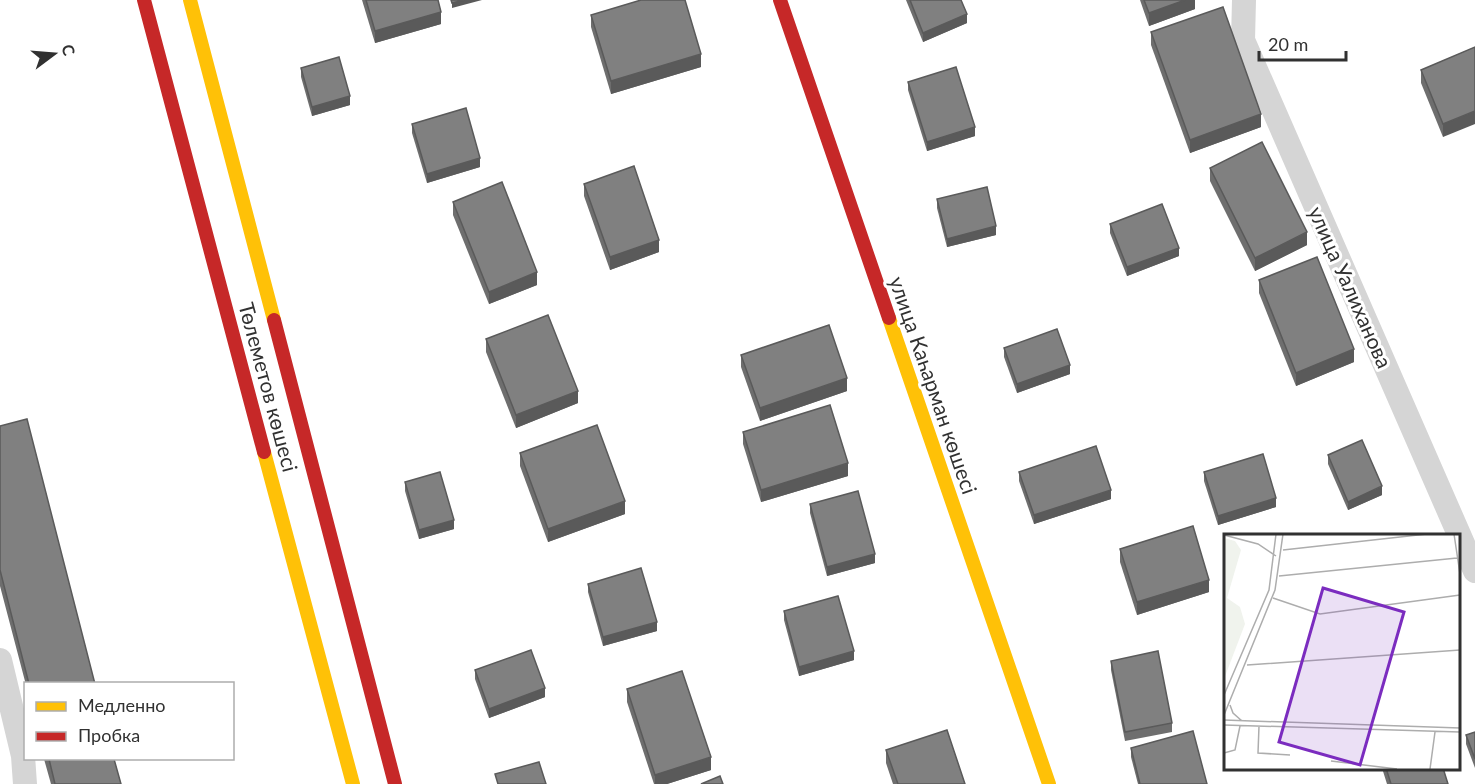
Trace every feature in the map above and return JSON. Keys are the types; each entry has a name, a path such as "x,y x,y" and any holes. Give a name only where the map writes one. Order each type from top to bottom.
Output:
{"main road":[{"name":"Төлеметов көшесі","path":"144,0 353,784"},
{"name":"Төлеметов көшесі","path":"190,0 395,784"},
{"name":"улица Каһарман көшесі","path":"780,0 1049,784"}],"street":[{"name":"улица Уалиханова","path":"1244,0 1243,40 1459,534"},
{"name":"улица Уалиханова","path":"1460,537 1475,571"},
{"path":"0,660 23,756 25,784"}],"building":[{"path":"366,0 438,0 441,12 375,31"},
{"path":"641,0 685,0 701,54 611,81 591,15"},
{"path":"910,0 961,0 967,14 923,33"},
{"path":"1144,0 1185,0 1149,13"},
{"path":"1223,7 1261,114 1190,140 1151,32"},
{"path":"1475,47 1475,111 1443,124 1421,70"},
{"path":"339,57 350,96 312,107 301,68"},
{"path":"956,67 975,127 927,142 908,82"},
{"path":"466,108 480,158 427,174 412,124"},
{"path":"1262,142 1307,232 1255,258 1210,168"},
{"path":"634,166 659,240 610,257 584,184"},
{"path":"502,182 537,272 489,292 453,202"},
{"path":"987,187 996,226 947,239 937,199"},
{"path":"1162,204 1179,248 1127,267 1110,224"},
{"path":"1317,257 1354,349 1296,373 1259,280"},
{"path":"548,315 578,391 516,415 486,339"},
{"path":"829,325 847,378 760,408 741,355"},
{"path":"1057,329 1070,365 1017,384 1004,348"},
{"path":"830,405 848,463 761,490 743,432"},
{"path":"27,419 94,682 28,682 0,570 0,426"},
{"path":"597,425 625,501 548,529 520,453"},
{"path":"1362,440 1382,486 1348,502 1328,455"},
{"path":"1096,446 1111,490 1034,515 1019,472"},
{"path":"1263,454 1276,498 1218,516 1204,472"},
{"path":"440,472 454,520 419,530 405,482"},
{"path":"858,491 875,554 827,567 810,504"},
{"path":"1193,526 1209,580 1137,602 1120,549"},
{"path":"641,568 657,622 603,637 588,584"},
{"path":"838,596 854,651 799,667 784,611"},
{"path":"531,650 545,688 489,709 475,670"},
{"path":"1158,651 1172,723 1125,732 1111,661"},
{"path":"682,671 711,757 655,775 627,689"},
{"path":"947,730 965,784 898,784 886,750"},
{"path":"1193,731 1207,784 1140,784 1131,748"},
{"path":"1475,732 1475,759 1466,735"},
{"path":"49,760 114,760 121,784 55,784"},
{"path":"539,762 546,784 498,784 495,774"},
{"path":"1386,769 1443,769 1448,784 1391,784"},
{"path":"720,776 723,784 701,784"}],"traffic: slow":[{"path":"190,0 274,320"},
{"path":"889,318 1049,784"},
{"path":"264,452 353,784"}],"traffic: jam":[{"path":"144,0 264,452"},
{"path":"780,0 889,318"},
{"path":"274,320 395,784"}]}
